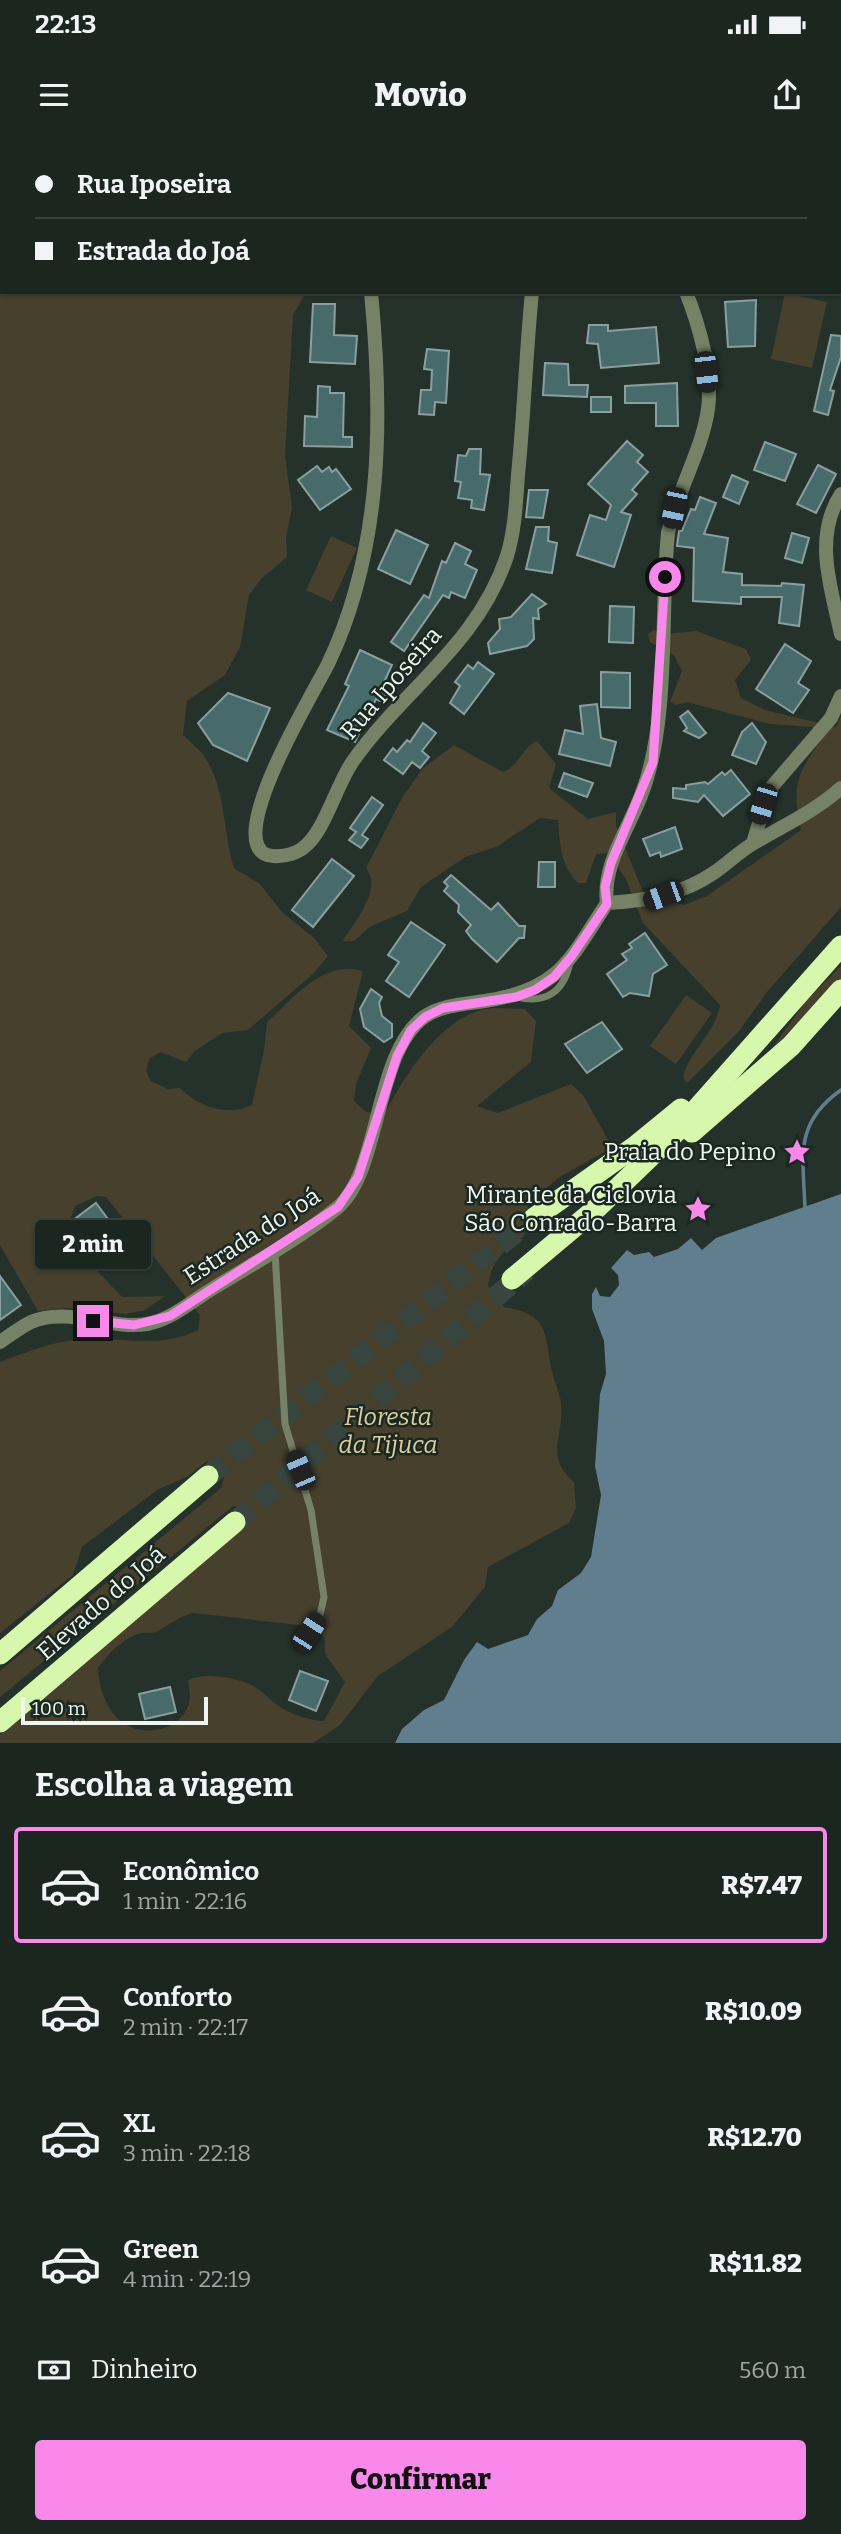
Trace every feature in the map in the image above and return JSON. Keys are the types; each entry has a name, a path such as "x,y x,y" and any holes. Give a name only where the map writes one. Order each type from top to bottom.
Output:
{"highway":[{"path":"512,1279 636,1172 716,1088 841,946"},
{"path":"672,1150 791,1046 841,990"},
{"path":"534,1218 666,1122 767,1029"},
{"path":"0,1654 208,1476"},
{"name":"Elevado do Joá","path":"0,1714 234,1520 0,1722"}],"street":[{"name":"Rua Iposeira","path":"371,294 377,415 369,537 358,585 329,662 284,750 254,820 253,840 259,851 271,856 291,855 305,848 319,828 352,762 383,724 436,671 480,614 498,579 513,528 532,294"},
{"path":"686,294 706,372 708,411 668,533 653,762 611,863 605,887 607,904 649,901 712,874 753,843 787,827 841,788"},
{"path":"841,494 827,525 826,551 829,582 841,634"},
{"path":"753,843 769,790 831,718 841,696"},
{"name":"Estrada do Joá","path":"0,1342 32,1322 51,1317 149,1324 170,1316 274,1251 345,1199 358,1177 397,1056 411,1030 425,1017 443,1008 516,997 554,977 607,904"}],"lane":[{"path":"274,1251 285,1424 311,1510 324,1597 320,1615 298,1642"}],"green space":[{"name":"Floresta da Tijuca","path":"0,294 310,294 304,296 293,315 285,456 292,508 286,537 287,557 261,579 249,595 240,647 225,675 187,701 183,735 206,759 217,784 234,868 260,884 282,912 314,938 328,956 314,973 248,1030 222,1033 195,1051 186,1062 160,1052 149,1059 146,1071 151,1081 168,1089 180,1088 204,1105 233,1110 252,1105 267,1022 299,992 322,976 348,969 363,971 349,1026 371,1048 356,1084 354,1100 367,1112 385,1113 415,1064 442,1033 457,1021 474,1012 492,1008 525,1009 536,1021 531,1062 477,1106 498,1113 571,1084 583,1095 611,1145 606,1151 558,1178 528,1205 524,1236 495,1263 488,1286 504,1307 530,1315 542,1327 561,1403 557,1454 559,1463 574,1482 576,1508 569,1523 488,1567 485,1587 452,1627 378,1676 340,1725 313,1743 0,1743 0,1735 244,1526 244,1518 236,1506 232,1507 0,1697 0,1671 221,1488 224,1478 207,1461 188,1476 157,1490 82,1547 73,1575 0,1633 0,1362 44,1346 67,1341 145,1341 184,1336 198,1330 200,1315 106,1197 97,1196 75,1206 68,1226 78,1251 122,1297 165,1296 145,1310 126,1314 66,1308 38,1311 0,1245","holes":["193,1613 317,1627 325,1639 325,1654 345,1682 324,1721 290,1712 252,1685 237,1680 201,1676 188,1681 190,1701 177,1721 158,1730 136,1729 126,1725 112,1713 100,1681 98,1668 123,1642 142,1633 156,1632"]},
{"path":"785,294 827,302 812,368 771,359"},
{"path":"331,536 357,548 332,602 306,590"},
{"path":"654,630 667,634 696,631 746,649 751,660 735,680 741,698 765,710 836,727 841,717 841,907 767,992 739,1031 687,1083 683,1077 686,1067 714,1024 720,1005 643,923 626,879 608,853 596,854 586,883 578,883 562,854 558,820 540,818 496,847 465,857 421,887 407,911 371,926 354,941 343,941 365,906 371,886 366,868 402,798 422,769 454,745 503,772 537,741 556,764 549,788 588,819 616,812 616,826 644,894 684,905 707,896 801,830 797,803 798,782 806,763 821,740 812,727 770,724 687,702 676,705 670,702 682,671 674,655 650,642 648,634"},
{"path":"841,966 841,979 771,1050 806,1001"},
{"path":"686,995 712,1013 676,1064 650,1046"}],"water":[{"path":"841,1194 841,1743 395,1743 402,1729 424,1710 444,1700 464,1660 477,1642 488,1649 528,1635 537,1619 552,1606 558,1590 581,1573 591,1557 601,1495 595,1466 600,1394 606,1374 604,1341 592,1309 592,1294 596,1287 600,1296 610,1297 619,1285 618,1275 611,1268 627,1250 634,1255 649,1252 654,1257 678,1249 691,1238 702,1250 716,1238"}],"building":[{"path":"756,300 755,346 728,347 725,302"},
{"path":"313,304 335,304 334,335 357,336 355,364 310,362"},
{"path":"589,325 608,325 608,331 656,327 659,363 601,368 598,344 587,343"},
{"path":"831,335 841,336 841,357 830,390 834,391 828,415 814,411"},
{"path":"427,349 449,351 446,403 435,402 434,415 419,414 421,390 431,390 432,370 424,369"},
{"path":"545,363 568,364 569,385 588,385 587,397 543,395"},
{"path":"677,383 678,426 656,426 656,403 625,403 625,386"},
{"path":"318,386 330,387 330,393 344,393 343,437 352,437 352,447 304,446 305,416 317,417"},
{"path":"591,397 611,397 611,412 591,412"},
{"path":"627,441 643,455 637,462 648,472 632,490 637,494 621,512 631,515 614,567 577,555 590,515 606,520 611,505 588,484"},
{"path":"765,442 796,454 785,481 754,470"},
{"path":"469,449 481,449 480,474 490,475 484,510 471,508 472,500 458,498 461,482 455,481 458,455 466,456"},
{"path":"818,465 836,474 816,513 797,504"},
{"path":"317,466 322,472 329,467 332,472 336,469 351,489 320,510 298,480"},
{"path":"732,475 748,482 739,504 723,497"},
{"path":"529,490 548,490 543,518 526,517"},
{"path":"700,497 716,503 704,534 728,538 723,572 742,574 742,585 804,585 799,626 779,623 782,597 741,597 741,604 693,601 694,548 677,546 679,531 682,531 691,509 695,510"},
{"path":"536,527 549,527 548,541 557,543 552,573 526,569"},
{"path":"396,530 428,545 410,584 378,569"},
{"path":"792,533 809,538 802,563 785,558"},
{"path":"455,543 471,551 465,564 477,570 465,598 451,592 449,598 443,595 404,651 391,642 424,595 429,598 442,561 446,563"},
{"path":"532,594 546,604 538,609 539,619 533,618 534,639 527,646 490,654 488,643 500,629 499,619 511,617"},
{"path":"610,606 634,607 633,643 609,642"},
{"path":"785,644 811,661 798,683 809,690 793,713 756,689"},
{"path":"360,650 392,665 381,689 387,691 382,702 376,699 355,742 327,730 349,686 345,684"},
{"path":"478,662 494,674 464,714 450,703 460,686 455,682 468,665 473,669"},
{"path":"601,672 630,673 630,708 601,707"},
{"path":"228,693 270,708 247,761 213,745 198,723"},
{"path":"597,704 601,738 616,742 610,766 559,754 565,730 583,734 580,706"},
{"path":"688,711 706,733 699,738 684,731 687,728 680,717"},
{"path":"423,723 436,733 422,751 429,757 420,768 412,762 403,774 384,760 393,748 397,752 407,740 410,742"},
{"path":"752,723 766,742 756,764 732,755 742,732"},
{"path":"731,770 750,794 723,816 704,795 698,802 673,798 673,788 686,789 686,785 705,782 708,784 722,772 725,775"},
{"path":"564,773 593,783 587,797 559,787"},
{"path":"372,797 383,805 362,835 368,839 361,848 349,840 356,832 350,828"},
{"path":"675,827 682,849 661,857 660,852 650,856 643,839"},
{"path":"332,859 354,876 313,927 292,910"},
{"path":"539,862 555,862 555,887 538,887"},
{"path":"451,875 491,910 498,903 519,926 525,926 524,938 519,938 497,962 466,931 471,925 458,912 459,905 444,891 448,886 444,882"},
{"path":"411,922 445,945 409,997 386,981 399,962 388,955"},
{"path":"645,933 667,965 653,974 649,996 630,993 623,997 607,974 627,960 622,954 632,948 629,944"},
{"path":"371,989 382,997 379,1003 382,1016 392,1024 392,1037 384,1042 364,1027 360,1009"},
{"path":"602,1022 622,1049 587,1073 565,1044"},
{"path":"96,1203 120,1235 100,1250 76,1218"},
{"path":"0,1276 21,1305 0,1320"},
{"path":"300,1671 328,1681 316,1711 289,1700"},
{"path":"170,1687 176,1712 145,1719 139,1694"}],"waterway":[{"path":"805,1208 803,1157 808,1128 826,1102 841,1090"}],"tunnel":[{"path":"208,1476 534,1218"},
{"path":"235,1522 527,1270"}],"place":[{"name":"Praia do Pepino","path":"797,1152"},
{"name":"Mirante da Ciclovia São Conrado-Barra","path":"698,1209"}],"route":[{"path":"93,1321 134,1325 149,1324 170,1316 338,1207 358,1177 397,1056 411,1030 425,1017 443,1008 516,997 535,990 554,977 571,957 607,904 605,887 611,863 642,794 653,762 657,734 665,577"}]}
